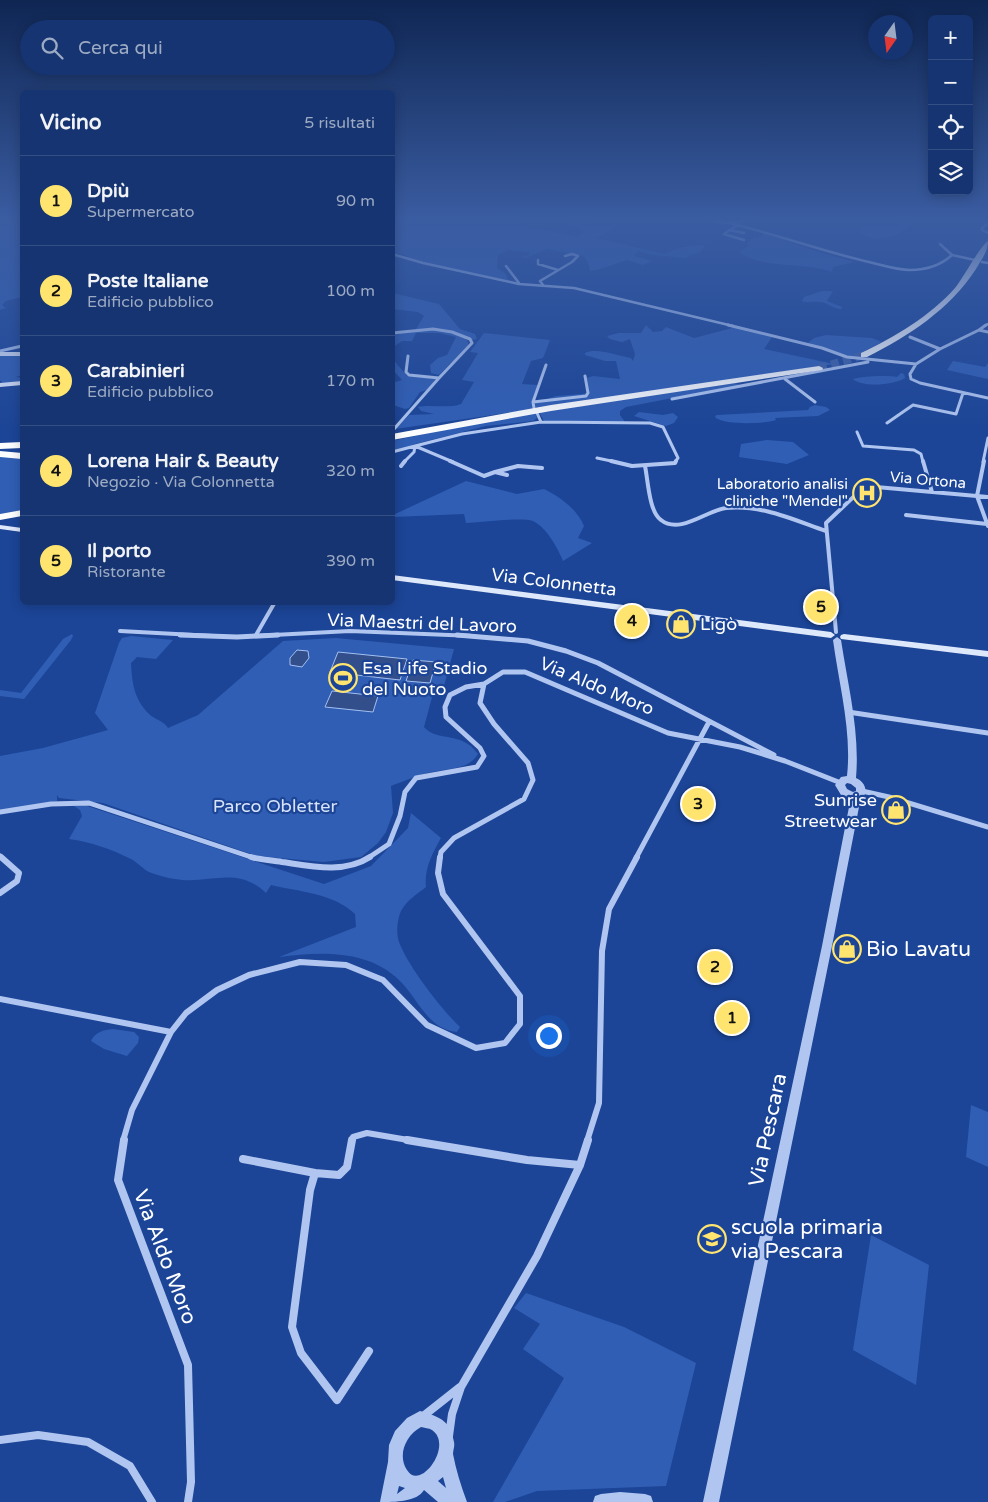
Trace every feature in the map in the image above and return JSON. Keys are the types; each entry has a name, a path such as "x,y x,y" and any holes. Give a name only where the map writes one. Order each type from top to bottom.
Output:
{"highway":[{"path":"864,355 895,337 908,333 950,297 956,289"},
{"path":"395,435 819,368"},
{"path":"0,446 20,445"},
{"path":"0,454 20,456"},
{"path":"0,517 20,514"}],"main road":[{"path":"0,353 20,354"},
{"path":"0,385 20,383"},
{"path":"0,527 20,530"},
{"name":"Via Colonnetta","path":"395,577 988,654"}],"street":[{"path":"578,289 812,346 847,357 916,364"},
{"path":"988,324 916,364 910,374 912,379 920,383 988,398"},
{"path":"395,333 420,329 439,329 470,338 472,343 439,378 395,433"},
{"path":"979,330 988,332"},
{"path":"908,333 940,349"},
{"path":"0,353 20,347"},
{"path":"408,356 406,372 409,375 439,378"},
{"path":"672,399 875,361"},
{"path":"534,408 534,402 546,365"},
{"path":"534,402 586,396 588,393 585,376"},
{"path":"785,379 816,402"},
{"path":"887,423 913,405 956,414 963,393"},
{"path":"537,413 542,422"},
{"path":"395,451 444,437 490,428 542,422 638,422 663,427 678,458 675,463 646,466 632,466 597,458"},
{"path":"857,432 863,446 914,450 921,454 932,492"},
{"path":"906,514 987,525 976,496 988,438"},
{"path":"401,466 414,452 415,446"},
{"path":"415,446 484,476 513,465 531,465 542,468"},
{"path":"646,466 655,515 662,522 673,526 685,524 702,514 726,508 756,509 826,531 837,636 848,712 853,768 851,780"},
{"path":"495,472 506,475"},
{"name":"Via Ortona","path":"826,531 826,523 866,486 988,497"},
{"path":"256,635 273,605"},
{"name":"Via Maestri del Lavoro","path":"120,630 159,634 237,637 350,631 462,635 528,641 566,651 598,663 786,761 841,783"},
{"name":"Via Aldo Moro","path":"188,1502 191,1482 188,1365 118,1180 124,1137 132,1110 171,1032 186,1013 217,990 249,975 300,962 346,965 383,980 427,1026 476,1048 505,1043 520,1024 520,996 443,894 438,874 441,852 454,838 524,799 533,780 528,763 494,724 480,703 484,684 504,672 525,672 668,733 699,739"},
{"path":"0,812 52,804 89,803 255,858 323,868 363,861 389,844 400,816 405,792 416,778 477,767 484,756 480,748 446,717 446,707 450,694 466,687 484,684"},
{"path":"848,712 988,733"},
{"path":"400,1502 441,1474 452,1414 461,1387 538,1256 580,1165 599,1104 602,951 609,909 709,722"},
{"name":"Via Maestri del Lavoro","path":"699,739 719,742 786,761"},
{"path":"858,793 857,783 851,780 844,780 841,783 842,790 858,793 889,797 988,828"},
{"name":"Via Pescara","path":"711,1502 858,793"},
{"path":"0,856 19,873 17,881 0,893"},
{"path":"0,998 171,1032"},
{"path":"243,1159 315,1173 339,1175 347,1167 353,1137 367,1133 527,1160 580,1165"},
{"path":"315,1173 310,1190 292,1327 301,1353 337,1400 368,1351"},
{"path":"388,1502 396,1458 396,1447 405,1428 461,1387"},
{"path":"420,1418 427,1419 436,1424 445,1437 450,1476 459,1502"},
{"path":"0,1440 38,1436 88,1442 130,1466 152,1502"},
{"path":"396,1458 402,1478 409,1484 423,1486 451,1502"},
{"path":"602,1502 620,1500 645,1502"}],"green space":[{"path":"0,289 20,289 20,298 6,301 2,305 6,308 0,310"},
{"path":"822,291 833,291 827,301 842,307 841,309 823,302 802,301 804,297"},
{"path":"395,293 439,304 460,329 475,334 477,339 465,338 468,345 439,375 431,373 430,365 438,358 447,355 456,337 439,333 416,333 412,341 402,341 395,346 395,331 439,329 416,329 424,316 418,312 395,309"},
{"path":"646,325 653,332 662,331 666,327 694,338 736,327 772,337 764,349 834,364 536,409 535,403 556,396 589,392 587,378 593,376 620,379 616,361 605,361 585,355 585,353 601,351 631,358 633,361 635,354 630,339 622,342 610,339 607,336 619,333 641,333"},
{"path":"484,333 550,340 543,358 531,361 522,384 538,385 532,403 534,409 395,429 409,415 434,414 421,411 418,407 461,404 474,382 462,380 478,353 470,352"},
{"path":"826,335 872,338 882,342 853,357 808,343 814,338"},
{"path":"0,356 20,356 20,376 16,377 20,378 20,381 3,384 0,380"},
{"path":"953,361 985,367 988,363 988,379 947,370"},
{"path":"395,362 407,376 436,379 427,390 420,392 409,408 405,409 395,406 395,381 402,380 395,372"},
{"path":"901,373 904,374 905,378 886,384 864,384 853,379 875,376 897,377"},
{"path":"735,383 740,385 626,407 620,411 620,415 625,422 544,421 539,412"},
{"path":"815,405 826,407 830,410 818,416 775,418 776,420 754,423 728,422 715,416 808,410"},
{"path":"535,412 537,418 533,421 486,426 415,444 395,451 395,440"},
{"path":"639,412 663,415 673,413 678,417 674,423 666,426 634,416"},
{"path":"767,440 793,442 809,455 787,464 739,457 741,444"},
{"path":"0,455 20,457 20,510 0,514"},
{"path":"466,481 517,494 544,489 562,500 577,514 584,526 578,538 592,543 563,561 547,533 533,521 511,520 466,523 464,514 395,517 395,514"},
{"path":"72,634 71,640 24,699 0,696 0,690 21,693 63,639"},
{"name":"Parco Obletter","path":"131,636 173,640 156,659 137,657 131,663 133,684 140,703 149,714 164,723 168,728 198,715 283,641 336,638 454,649 444,686 435,686 424,727 436,735 464,742 478,754 464,766 427,773 391,786 393,813 386,832 378,843 361,857 324,862 257,856 103,803 59,798 57,795 57,801 0,811 0,756 43,748 108,730 95,713 119,643 122,638"},
{"path":"81,804 324,884 371,866 408,828 411,813 441,838 427,868 426,887 409,901 401,911 397,926 398,938 403,952 417,975 460,1027 457,1032 447,1030 438,1025 430,1019 399,980 386,970 372,963 342,955 310,954 279,957 356,927 355,914 346,907 316,894 271,885 266,893 244,880 233,878 187,880 169,878 149,872 133,860 116,852 93,844 69,839 82,816 80,810 74,806"},
{"path":"113,1029 134,1032 139,1037 138,1043 127,1056 104,1049 91,1041 97,1034"},
{"path":"971,1105 988,1112 988,1167 966,1157"},
{"path":"871,1235 929,1265 916,1385 853,1350"},
{"path":"526,1293 624,1327 696,1363 666,1486 537,1491 505,1502 493,1502 564,1378 523,1349 540,1324 514,1308"}],"shaded area":[{"path":"297,650 308,651 309,658 302,667 290,665 290,658"},
{"path":"338,652 407,659 400,680 330,672"},
{"path":"413,660 436,662 430,683 406,681"},
{"path":"332,691 378,696 373,712 325,707"}],"tunnel":[{"path":"819,368 864,355"}],"place":[{"name":"Laboratorio analisi cliniche \"Mendel\"","path":"867,493"},
{"name":"Il porto","path":"821,607"},
{"name":"Lorena Hair & Beauty","path":"632,621"},
{"name":"Ligò","path":"681,624"},
{"name":"Esa Life Stadio del Nuoto","path":"343,678"},
{"name":"Carabinieri","path":"698,804"},
{"name":"Sunrise Streetwear","path":"896,810"},
{"name":"Bio Lavatu","path":"847,949"},
{"name":"Poste Italiane","path":"715,967"},
{"name":"Dpiù","path":"732,1018"},
{"name":"scuola primaria via Pescara","path":"712,1239"}]}
